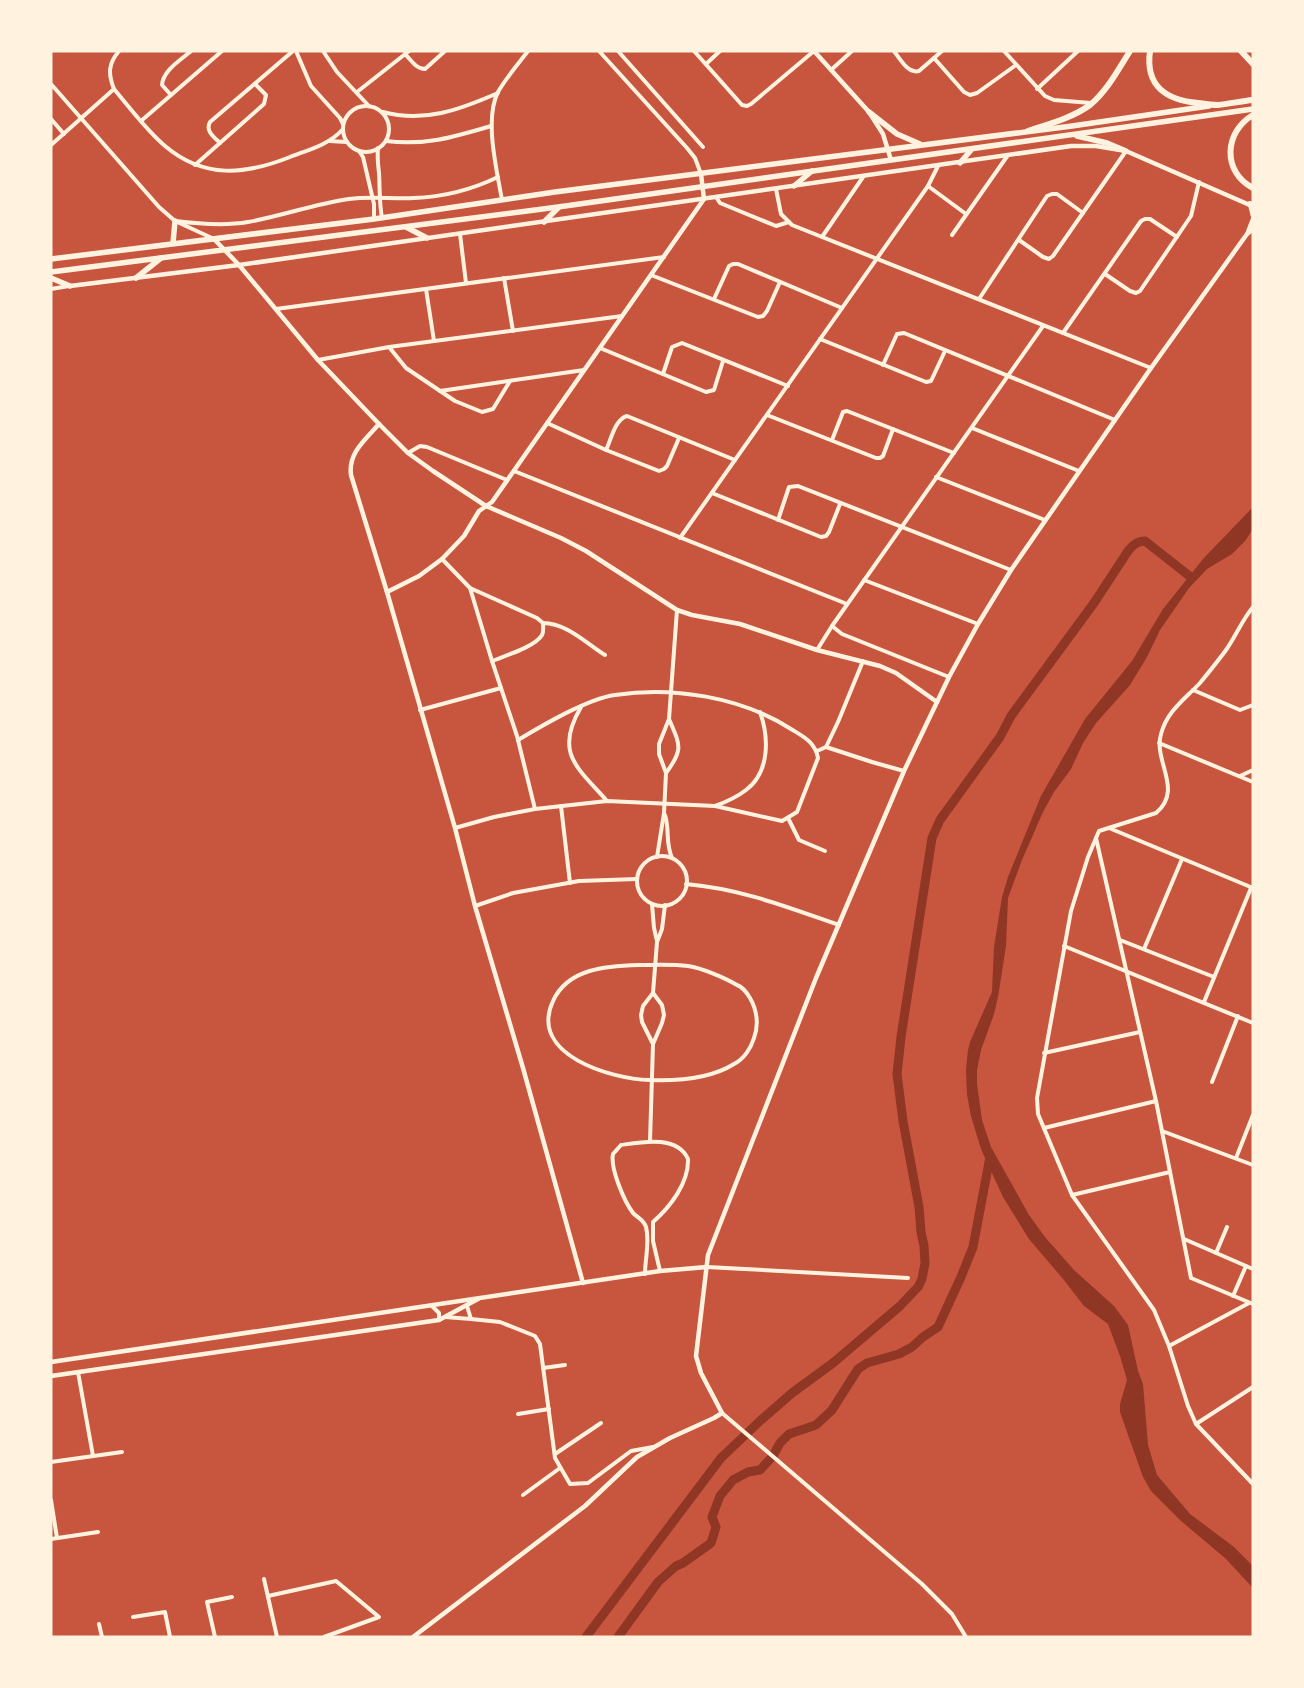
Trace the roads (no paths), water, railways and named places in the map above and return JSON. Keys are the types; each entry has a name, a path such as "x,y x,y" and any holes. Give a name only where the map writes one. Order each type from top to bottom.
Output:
{"highway":[{"path":"1028,131 1066,118 1092,103 1108,85 1130,51"},
{"path":"1150,51 1152,74 1156,84 1164,93 1182,101 1217,105 1253,100"},
{"path":"1241,51 1253,64"},
{"path":"1253,115 1238,128 1233,138 1231,151 1232,163 1237,174 1246,184 1253,188"}],"main road":[{"path":"51,259 382,218 502,200 1217,105"},
{"path":"51,272 558,207 1253,109"},
{"path":"869,112 897,134 922,144"},
{"path":"1067,135 1098,140 1126,151"},
{"path":"960,163 972,149"},
{"path":"794,186 812,171"},
{"path":"544,222 558,207"},
{"path":"173,243 176,221"},
{"path":"406,227 427,238"},
{"path":"136,278 161,258"},
{"path":"51,278 70,286"}],"street":[{"path":"118,51 111,62 109,70 114,90 164,146 195,165 214,171 236,172 271,164 329,142 347,142"},
{"path":"171,96 162,85 162,79 165,74 192,51"},
{"path":"141,121 222,51"},
{"path":"220,143 208,131 210,122 295,51 312,86 340,118 347,142 355,149 369,152 378,148 386,141 389,134 389,126 383,112"},
{"path":"323,51 337,72 368,106"},
{"path":"357,92 407,53 420,69 425,69 445,51"},
{"path":"502,200 491,126 498,93 528,51"},
{"path":"387,592 419,576 442,560 464,536 479,511 492,502 704,199 701,174 695,158 599,51"},
{"path":"618,51 704,147"},
{"path":"694,51 742,104 747,106 814,51 869,112 883,134 891,160"},
{"path":"706,64 720,51"},
{"path":"832,70 852,51"},
{"path":"894,51 910,70 915,72 919,71 942,51"},
{"path":"1004,51 1045,96 1054,100 1092,103"},
{"path":"1038,89 1078,51"},
{"path":"934,58 964,92 970,96 1016,65"},
{"path":"51,84 159,207 176,221 214,238 239,265 318,360 408,453 433,472 486,506 561,538 586,551 677,610 692,615 740,624 816,650 880,666 896,673 937,702"},
{"path":"195,165 264,104 266,95 255,84"},
{"path":"51,145 114,90"},
{"path":"329,142 343,127 346,116 360,106 368,106 383,112 407,117 424,116 473,104 498,93"},
{"path":"51,119 64,134"},
{"path":"386,141 407,144 437,141 491,126"},
{"path":"51,289 239,265 1008,155 1084,146 1126,151 1252,205 1253,218 1248,234"},
{"path":"378,148 379,198 382,218"},
{"path":"359,151 363,157 374,204 374,219"},
{"path":"1019,240 1043,257 1049,259 1053,256 1126,151"},
{"path":"952,235 1008,155"},
{"path":"680,538 928,186 938,166"},
{"path":"822,237 863,176"},
{"path":"176,221 209,224 247,222 323,203 352,199 440,196 468,190 498,177"},
{"path":"1105,274 1130,291 1136,293 1140,291 1191,216 1199,182"},
{"path":"928,186 966,214"},
{"path":"776,189 783,216 797,227 1151,368"},
{"path":"979,299 1047,196 1057,194 1083,213"},
{"path":"716,197 720,203 776,226 789,222"},
{"path":"1063,333 1141,221 1150,219 1177,237"},
{"path":"966,1637 952,1614 922,1584 722,1413 701,1373 696,1356 708,1255 816,978 904,771 949,676 1011,570 1045,520 1151,368 1253,229"},
{"path":"460,234 466,283"},
{"path":"276,309 664,257"},
{"path":"714,299 729,266 738,264 842,308"},
{"path":"651,275 758,317 763,316 767,312 780,282"},
{"path":"504,278 513,331"},
{"path":"426,289 434,341"},
{"path":"318,360 389,347 622,316"},
{"path":"816,650 1043,326"},
{"path":"883,365 897,334 900,333 1115,420"},
{"path":"820,339 926,382 931,381 934,377 945,351"},
{"path":"662,374 672,347 682,343 788,386"},
{"path":"389,347 406,368 440,392 455,401 482,412 493,409 510,381"},
{"path":"600,348 706,392 714,390 723,361"},
{"path":"440,392 584,370"},
{"path":"832,440 844,412 847,411 954,453"},
{"path":"767,415 880,458 883,456 893,429"},
{"path":"606,450 619,421 627,416 735,460"},
{"path":"547,423 606,450 659,471 664,470 667,466 679,438"},
{"path":"379,424 352,457 351,475 455,828 475,906 523,1068 583,1283"},
{"path":"972,428 1079,471"},
{"path":"408,453 420,446 427,447 507,480"},
{"path":"514,471 847,604"},
{"path":"936,478 1045,520"},
{"path":"778,520 789,487 798,486 1011,570"},
{"path":"712,493 821,537 826,536 840,504"},
{"path":"442,560 470,588 537,618 543,623 552,623 564,628 605,656"},
{"path":"864,580 978,624"},
{"path":"470,588 518,740 534,809"},
{"path":"1253,608 1226,650 1193,690 1173,708 1161,730 1159,743 1168,789 1165,803 1156,813 1099,831 1096,837 1071,911 1044,1053 1038,1098 1038,1114 1072,1195 1154,1310 1169,1346 1188,1406 1196,1424 1246,1479 1253,1484"},
{"path":"656,856 664,813 666,773 659,754 659,744 669,719 677,610"},
{"path":"492,661 531,645 541,637 543,623"},
{"path":"832,626 842,634 949,676"},
{"path":"817,751 826,747 863,661"},
{"path":"420,710 501,688"},
{"path":"1193,690 1240,710 1251,704"},
{"path":"455,828 494,817 534,809 607,801 715,806 782,821 797,812 818,758 817,751 809,740 759,711 724,701 670,693 643,692 613,695 582,705 518,740"},
{"path":"582,705 569,730 570,754 583,776 607,801"},
{"path":"715,806 747,790 760,773 765,760 766,728 759,711"},
{"path":"666,773 679,751 678,740 669,719"},
{"path":"1159,743 1253,782"},
{"path":"826,747 904,771"},
{"path":"1240,776 1253,770"},
{"path":"561,806 570,883"},
{"path":"664,813 668,826 667,844 672,858"},
{"path":"788,818 799,840 825,850"},
{"path":"1109,828 1252,888 1204,1002"},
{"path":"1096,837 1156,1101 1191,1278 1251,1304"},
{"path":"656,856 672,858 679,863 686,876 684,891 680,898 673,903 666,905 652,904 640,894 637,886 639,871 643,864 656,856"},
{"path":"1144,949 1182,859"},
{"path":"475,906 513,893 570,883 637,878"},
{"path":"686,884 736,891 839,925"},
{"path":"652,904 657,942"},
{"path":"653,1044 642,1022 641,1015 643,1006 653,993 657,942 662,929 666,905"},
{"path":"1120,940 1214,977"},
{"path":"1064,946 1253,1022"},
{"path":"688,966 739,985 747,993 755,1006 757,1031 751,1046 735,1064 702,1076 682,1080 651,1080 613,1074 576,1060 566,1053 554,1039 549,1019 556,995 566,984 575,976 590,971 615,967 688,966"},
{"path":"650,1141 653,1044 664,1015 662,1005 653,993"},
{"path":"1212,1082 1238,1016"},
{"path":"1044,1053 1140,1032"},
{"path":"1044,1128 1156,1101"},
{"path":"1236,1158 1253,1115"},
{"path":"1162,1131 1253,1165"},
{"path":"645,1274 647,1236 644,1222 633,1213 624,1196 612,1159 616,1150 621,1146 650,1141 677,1146 684,1152 688,1162 685,1177 676,1194 667,1209 654,1222 653,1241 660,1271"},
{"path":"1072,1195 1170,1172"},
{"path":"644,1222 654,1222"},
{"path":"1216,1253 1227,1227"},
{"path":"1184,1239 1253,1269"},
{"path":"1233,1296 1246,1266"},
{"path":"51,1362 660,1271 707,1267 908,1278"},
{"path":"51,1376 439,1320 480,1298"},
{"path":"1169,1346 1251,1304"},
{"path":"431,1305 439,1313 439,1320"},
{"path":"467,1306 471,1319"},
{"path":"445,1317 500,1322 535,1336 539,1341 555,1454 560,1468 570,1484 588,1483 631,1451 653,1447"},
{"path":"543,1368 565,1365"},
{"path":"78,1372 93,1456"},
{"path":"1196,1424 1253,1387"},
{"path":"518,1414 549,1409"},
{"path":"413,1637 585,1506 626,1466 653,1447 722,1413"},
{"path":"555,1454 600,1423"},
{"path":"51,1462 122,1452"},
{"path":"524,1495 560,1468"},
{"path":"1246,1479 1253,1475"},
{"path":"51,1500 57,1538"},
{"path":"51,1539 98,1532"},
{"path":"264,1579 277,1637"},
{"path":"268,1596 336,1582 379,1617 324,1637"},
{"path":"215,1637 207,1602 232,1597"},
{"path":"133,1617 165,1612 170,1637"},
{"path":"99,1624 102,1637"}],"waterway":[{"path":"586,1637 721,1458 792,1393 833,1363 900,1306 918,1287 922,1279 925,1263 924,1246 897,1074 932,838 940,820 1000,737 1011,716 1094,603 1128,551 1137,543 1145,541 1192,578"},
{"path":"618,1637 658,1582 676,1566 711,1543 716,1527 712,1517 720,1496 733,1480 748,1472 760,1470 789,1434 816,1425 832,1410 858,1369 867,1363 899,1354 912,1347 938,1327 973,1247 990,1157"}]}
